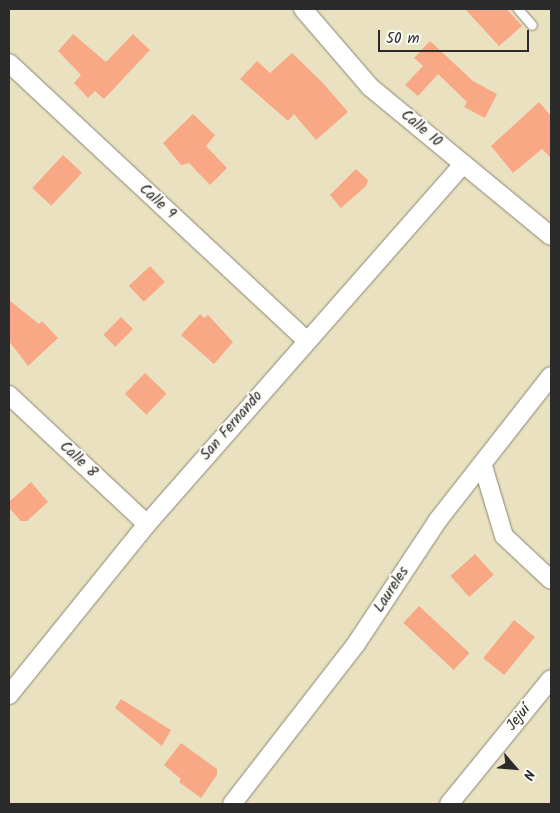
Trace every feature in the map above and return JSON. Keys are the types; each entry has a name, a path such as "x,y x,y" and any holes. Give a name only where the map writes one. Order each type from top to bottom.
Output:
{"street":[{"name":"Calle 10","path":"303,9 370,87 551,236"},
{"name":"Calle 9","path":"9,63 306,340"},
{"name":"San Fernando","path":"9,694 147,524 306,340 463,164"},
{"name":"Laureles","path":"232,804 356,644 438,520 483,466 551,376"},
{"name":"Calle 8","path":"9,395 147,524"},
{"path":"483,466 504,536 551,580"},
{"name":"Jejuí","path":"449,804 551,679"}],"lane":[{"path":"518,9 532,25"}],"building":[{"path":"465,9 507,9 522,26 499,46"},
{"path":"73,34 106,62 133,34 150,50 104,99 95,91 88,98 74,83 81,75 58,51"},
{"path":"430,41 473,81 497,94 485,118 464,107 467,102 438,74 418,96 405,85 423,66 414,58"},
{"path":"292,53 323,83 348,112 316,140 294,114 288,121 240,79 257,61 270,73"},
{"path":"539,102 551,116 551,158 542,149 513,173 491,146"},
{"path":"193,114 215,135 206,146 227,168 210,185 189,163 181,165 163,143"},
{"path":"63,155 82,173 51,206 32,188"},
{"path":"356,169 368,180 366,186 341,208 330,195"},
{"path":"150,266 165,282 144,302 129,286"},
{"path":"9,300 39,324 42,321 58,338 28,366 9,341"},
{"path":"200,314 204,318 208,315 233,342 214,364 181,335"},
{"path":"121,317 133,329 115,347 103,335"},
{"path":"145,373 167,394 146,415 125,394"},
{"path":"31,482 48,502 27,521 21,521 9,508 9,502"},
{"path":"475,554 494,575 469,597 450,576"},
{"path":"419,606 469,653 454,670 403,623"},
{"path":"514,620 535,637 504,675 483,658"},
{"path":"121,699 171,730 162,746 115,708"},
{"path":"181,743 217,769 217,775 201,798 179,782 181,779 164,765"}]}
